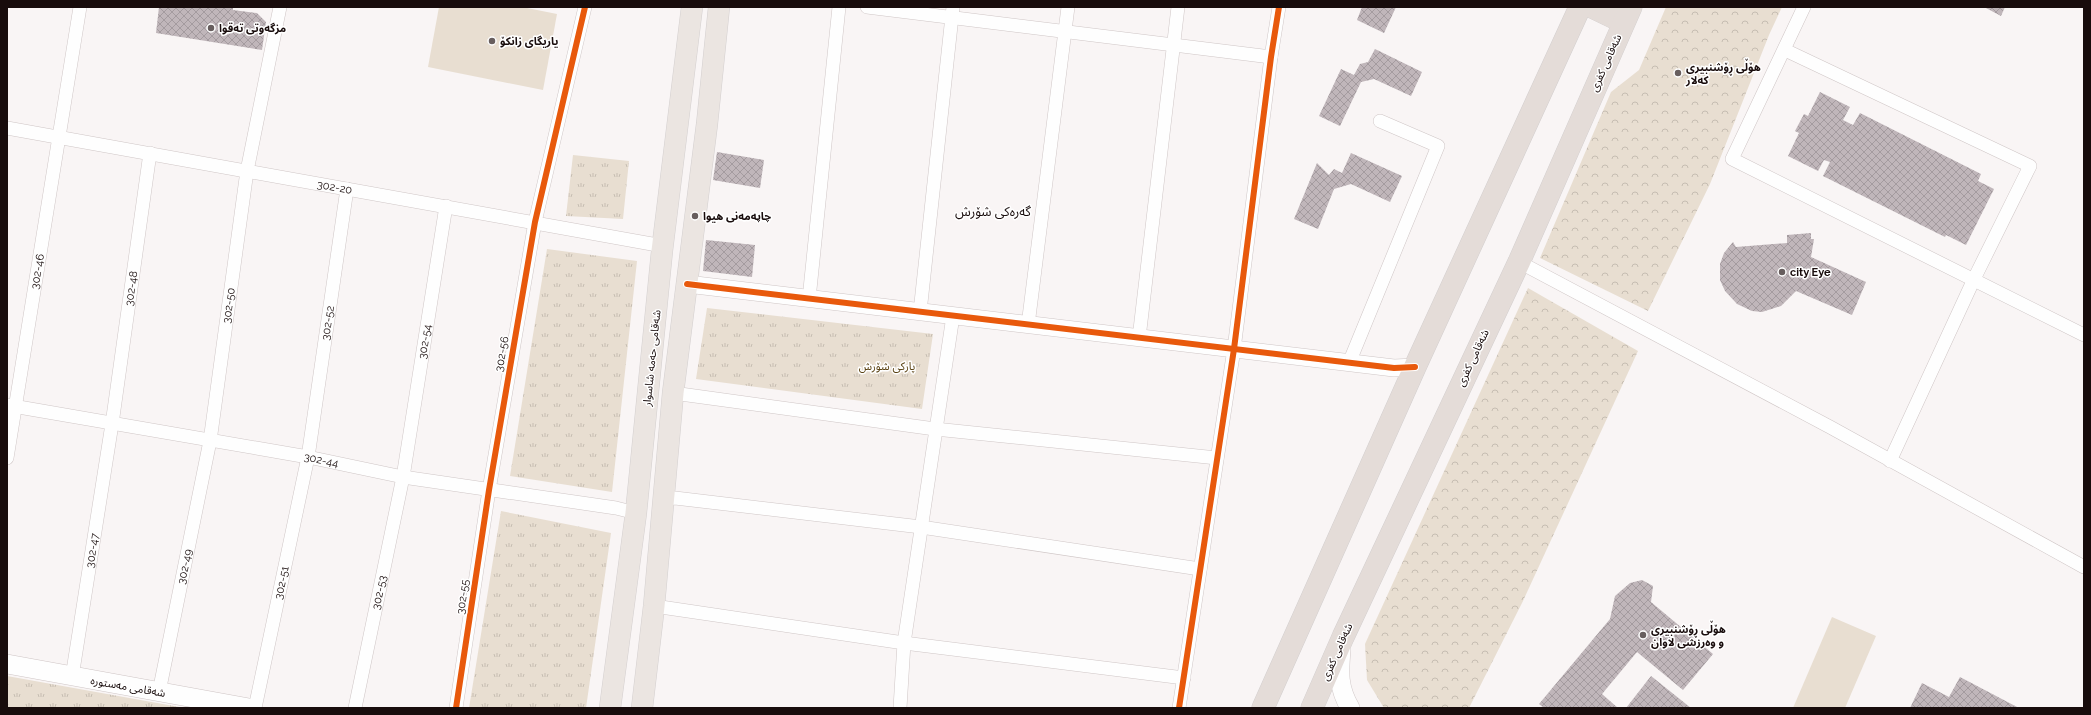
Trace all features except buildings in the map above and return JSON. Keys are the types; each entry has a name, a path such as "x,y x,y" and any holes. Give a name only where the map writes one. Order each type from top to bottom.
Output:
{"highway":[{"path":"1264,708 1415,367 1580,7"},
{"path":"1592,7 1627,14"},
{"name":"شەقامی کفری","path":"1312,708 1343,637 1519,262 1627,14"}],"main road":[{"name":"شەقامی حەمە شاسوار","path":"610,708 636,513 663,246 692,7"},
{"path":"642,708 654,606 673,393 707,124 720,7"},
{"path":"1343,637 1338,677 1345,700 1350,708"},
{"name":"شەقامی مەستورە","path":"7,664 249,708"}],"street":[{"name":"302-46","path":"7,458 11,405 80,7"},
{"name":"302-50","path":"210,441 247,171 280,7"},
{"name":"302-56","path":"489,490 536,222 585,7"},
{"path":"809,299 839,7"},
{"path":"867,7 953,12 1065,32 1174,46 1271,56"},
{"path":"1028,325 1068,7"},
{"path":"1139,338 1178,7"},
{"path":"1179,708 1234,349 1271,56 1279,7"},
{"path":"1804,7 1785,50 1732,159 1974,278 2084,335"},
{"path":"920,312 953,12"},
{"path":"1785,50 2030,166 1974,278 1890,461"},
{"path":"1349,363 1438,146 1380,121"},
{"name":"302-20","path":"7,128 663,246"},
{"name":"302-48","path":"112,424 150,153"},
{"name":"302-52","path":"308,457 347,189"},
{"name":"302-54","path":"403,477 446,206"},
{"path":"1519,262 1830,427 2084,567"},
{"path":"687,284 1349,363 1394,368 1415,367"},
{"path":"900,708 904,643 953,316"},
{"path":"673,393 936,428 1217,458"},
{"name":"302-44","path":"11,405 112,424 308,457 403,477 616,508 636,513"},
{"name":"302-47","path":"72,676 112,424"},
{"name":"302-49","path":"159,692 210,441"},
{"name":"302-51","path":"255,708 308,457"},
{"name":"302-53","path":"355,708 403,477"},
{"name":"302-55","path":"456,708 489,490"},
{"path":"663,499 675,498 921,527 1200,569"},
{"path":"654,606 904,643 1184,678"}],"green space":[{"name":"یاریگای زانکۆ","path":"439,7 522,7 557,14 543,90 428,67"},
{"path":"1666,7 1782,7 1769,35 1710,184 1648,311 1540,258 1611,92 1639,70"},
{"path":"573,155 629,161 623,219 566,216"},
{"path":"547,249 637,261 612,492 510,476"},
{"path":"1528,288 1638,351 1523,601 1469,708 1384,708 1367,680 1365,644"},
{"name":"پارکی شۆرش","path":"707,308 933,334 922,409 696,379"},
{"path":"501,511 611,533 586,708 469,708"},
{"path":"1832,617 1876,636 1845,708 1793,708"},
{"path":"7,676 185,708 7,708"}],"cycle path":[{"path":"456,708 489,490 535,222 585,7"},
{"path":"1179,708 1234,349 1271,57 1279,7"},
{"path":"687,284 1394,368 1415,367"}],"place":[{"name":"مزگه‌وتی ته‌قوا","path":"211,28"},
{"name":"یاریگای زانکۆ","path":"492,41"},
{"name":"هۆڵی ڕۆشنبیری کەلار","path":"1678,73"},
{"name":"چاپەمەنی هیوا","path":"695,216"},
{"name":"city Eye","path":"1782,272"},
{"name":"هۆڵی ڕۆشنبیری و وەرزشی لاوان","path":"1643,635"}],"district":[{"name":"گەرەکی شۆرش","path":"993,211"}]}
